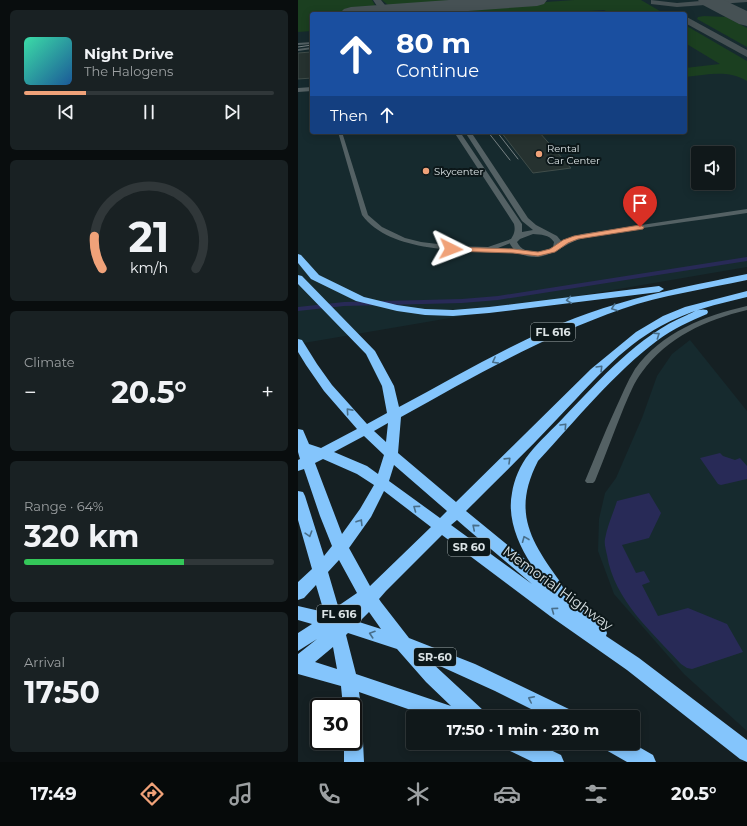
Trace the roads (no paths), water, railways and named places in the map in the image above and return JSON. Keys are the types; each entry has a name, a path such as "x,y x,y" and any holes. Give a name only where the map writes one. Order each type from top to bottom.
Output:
{"highway":[{"path":"300,260 315,277 360,299 425,312 466,312 489,310 747,277"},
{"name":"FL 616","path":"298,466 504,356 563,327 620,306 747,277"},
{"path":"298,278 366,347 377,362 390,387 396,418 393,445 379,490 354,532 330,561 298,593"},
{"name":"FL 616","path":"298,643 349,606 380,586 542,427 603,364 629,341 671,316 711,302 747,294"},
{"path":"569,606 540,568 521,527 518,517 518,498 522,479 527,468 533,458 626,360 646,342 667,328 695,315 720,306 747,299"},
{"path":"298,342 315,372 378,441 418,478 569,606 633,664"},
{"path":"298,433 332,529 356,578 389,627 437,682 469,710"},
{"name":"Memorial Highway","path":"298,446 336,458 362,470 556,611 633,664 747,752"},
{"path":"298,496 345,660 351,698"},
{"path":"298,665 356,614 380,586"},
{"name":"SR-60","path":"298,613 334,622 404,645 476,673 552,710"},
{"path":"298,665 383,691 436,710"},
{"path":"354,750 354,762"},
{"path":"518,750 534,762"},
{"path":"529,750 554,762"},
{"path":"625,750 646,762"}],"street":[{"path":"298,44 310,43"},
{"path":"298,49 310,48"},
{"path":"298,90 310,89"},
{"path":"341,134 366,216 372,222 396,236 420,244 451,249 538,254 546,253 572,239 582,236 747,211"},
{"path":"459,134 518,224 520,229 515,238 514,246 523,252"},
{"path":"469,134 525,218 534,227 555,237 559,244 557,248"},
{"path":"486,250 530,232 582,236"},
{"path":"590,481 622,404 638,371 671,338 689,327 706,319 747,308"}],"waterway":[{"path":"298,309 344,304 462,301 498,298 747,259"}],"tram line":[{"path":"298,47 310,45"},
{"path":"490,134 510,160"},
{"path":"499,134 518,159"}],"place":[{"name":"Rental Car Center","path":"539,154"},
{"name":"Skycenter","path":"426,171"}]}
